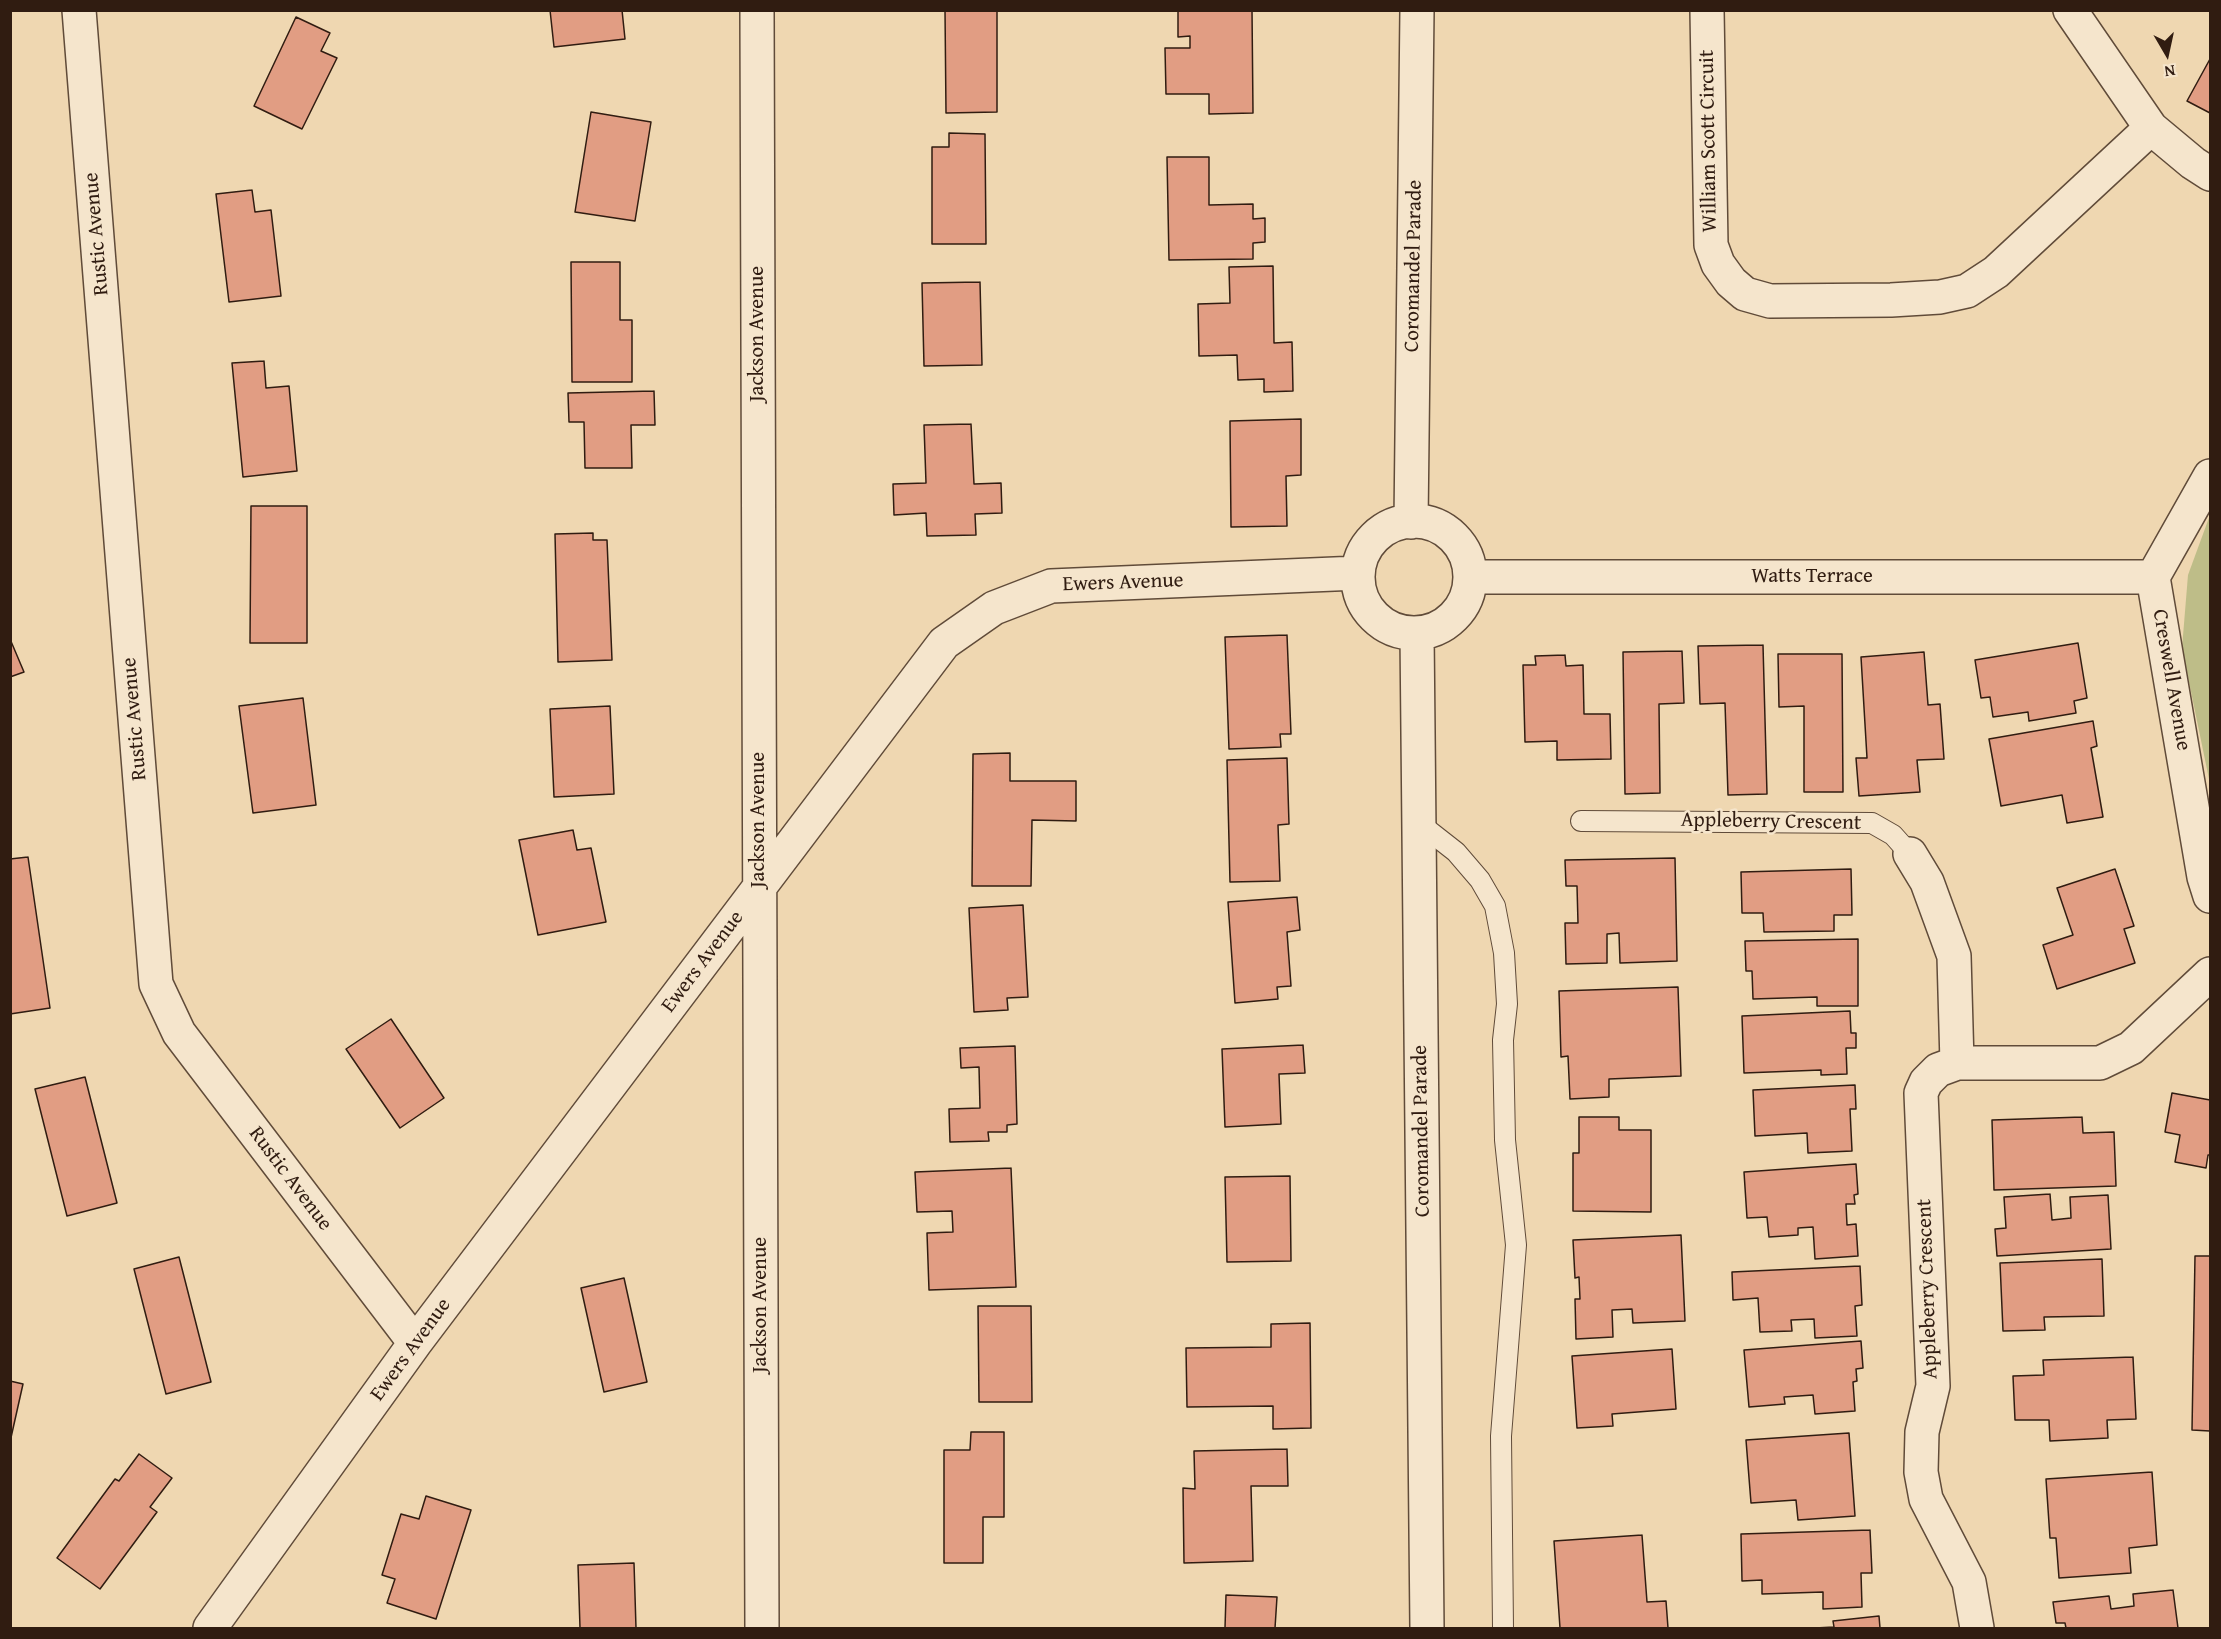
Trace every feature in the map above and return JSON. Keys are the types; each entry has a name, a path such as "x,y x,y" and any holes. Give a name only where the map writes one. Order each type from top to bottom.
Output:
{"street":[{"name":"Rustic Avenue","path":"79,10 156,984 179,1033 415,1344"},
{"name":"Jackson Avenue","path":"757,10 762,1629"},
{"name":"Coromandel Parade","path":"1410,522 1417,10"},
{"name":"William Scott Circuit","path":"1707,10 1711,245 1718,264 1731,282 1745,294 1770,301 1891,300 1940,297 1967,291 1996,272 2151,128"},
{"path":"2070,10 2151,128 2193,163 2211,174"},
{"path":"2153,577 2211,476"},
{"path":"1410,522 1429,524 1452,537 1467,559 1470,577 1467,594 1460,609 1434,630 1417,633 1398,631 1381,623 1367,609 1360,592 1358,573 1362,557 1369,544 1381,532 1395,525 1410,522"},
{"name":"Ewers Avenue","path":"210,1629 415,1344 944,643 994,608 1051,586 1358,573"},
{"name":"Watts Terrace","path":"1470,577 2153,577"},
{"name":"Creswell Avenue","path":"2153,577 2204,877 2211,896"},
{"name":"Coromandel Parade","path":"1417,633 1427,1629"},
{"name":"Appleberry Crescent","path":"1910,854 1927,882 1954,956 1957,984 1957,1063"},
{"name":"Appleberry Crescent","path":"1977,1629 1969,1582 1926,1499 1921,1472 1922,1432 1933,1386 1921,1093 1926,1082 1938,1070 1957,1063 2100,1063 2131,1048 2211,974"}],"lane":[{"name":"Appleberry Crescent","path":"1581,821 1872,823 1893,835 1910,854"},
{"path":"1419,824 1456,852 1480,880 1495,906 1504,953 1504,1140 1516,1245 1501,1436 1503,1629"}],"shaded area":[{"path":"2210,515 2210,784 2182,648 2188,575"}],"building":[{"path":"550,10 622,10 625,39 554,47"},
{"path":"945,10 997,10 997,112 946,113"},
{"path":"1178,10 1252,10 1253,113 1209,114 1209,94 1166,94 1165,48 1190,48 1190,36 1178,37"},
{"path":"296,17 330,33 321,51 337,58 302,129 254,106"},
{"path":"2210,59 2210,113 2187,101"},
{"path":"591,112 651,122 635,221 575,212"},
{"path":"949,133 985,134 986,244 932,244 932,147 949,147"},
{"path":"1167,157 1209,157 1209,205 1253,204 1253,219 1265,218 1265,242 1253,243 1253,259 1169,260"},
{"path":"252,190 255,212 271,210 281,296 229,302 216,194"},
{"path":"571,262 620,262 620,320 632,320 632,382 572,382"},
{"path":"1273,266 1274,343 1292,342 1293,391 1264,392 1264,379 1238,380 1237,355 1199,356 1198,304 1230,303 1229,267"},
{"path":"980,282 982,365 924,366 922,283"},
{"path":"264,361 266,388 289,386 297,471 243,477 232,363"},
{"path":"654,391 655,425 631,425 632,468 585,468 584,422 569,422 568,393"},
{"path":"1301,419 1301,475 1286,476 1287,526 1231,527 1230,421"},
{"path":"971,424 974,484 1001,483 1002,513 975,514 976,535 927,536 926,513 894,515 893,484 926,483 924,425"},
{"path":"251,506 307,506 307,643 250,643"},
{"path":"593,533 593,540 607,540 612,660 558,662 555,534"},
{"path":"1287,635 1291,734 1280,734 1281,747 1229,749 1225,637"},
{"path":"10,639 24,672 10,677"},
{"path":"2078,643 2087,698 2074,701 2076,713 2029,721 2028,712 1993,717 1990,697 1981,698 1975,660"},
{"path":"1763,645 1767,794 1728,795 1725,703 1700,704 1698,646"},
{"path":"1682,651 1684,703 1659,704 1660,793 1625,794 1623,652"},
{"path":"1924,652 1928,705 1940,704 1944,759 1917,760 1920,792 1859,796 1856,758 1867,758 1861,657"},
{"path":"1778,654 1842,654 1843,792 1804,792 1804,706 1779,707"},
{"path":"1565,655 1566,666 1583,665 1584,714 1610,714 1611,759 1557,760 1557,741 1525,742 1523,665 1536,665 1535,656"},
{"path":"303,698 316,805 253,813 239,706"},
{"path":"610,706 614,794 554,797 550,709"},
{"path":"2093,721 2097,746 2091,748 2103,817 2067,823 2062,795 2001,806 1989,739"},
{"path":"1010,753 1010,781 1076,781 1076,821 1032,820 1031,886 972,886 973,754"},
{"path":"1287,758 1289,824 1278,825 1280,881 1230,882 1227,760"},
{"path":"573,830 577,850 591,848 606,922 538,935 519,840"},
{"path":"28,857 50,1008 10,1014 10,859"},
{"path":"1675,858 1677,961 1620,963 1619,933 1607,934 1607,963 1566,964 1565,923 1578,923 1577,886 1566,886 1565,860"},
{"path":"1851,869 1852,915 1834,915 1834,931 1764,932 1763,913 1742,913 1741,872"},
{"path":"2115,869 2134,926 2124,929 2135,963 2057,989 2043,945 2073,935 2057,888"},
{"path":"1297,897 1300,930 1287,932 1291,986 1277,987 1278,999 1235,1003 1228,902"},
{"path":"1023,905 1028,997 1007,998 1008,1010 974,1012 969,908"},
{"path":"1858,939 1858,1006 1817,1006 1817,997 1753,999 1752,971 1746,971 1745,941"},
{"path":"1678,987 1681,1076 1609,1079 1609,1097 1570,1099 1568,1056 1561,1057 1559,991"},
{"path":"1850,1011 1851,1033 1856,1033 1856,1048 1846,1048 1847,1074 1821,1075 1821,1070 1744,1073 1742,1016"},
{"path":"391,1019 444,1098 400,1128 346,1049"},
{"path":"1303,1045 1305,1073 1279,1074 1281,1124 1225,1127 1222,1049"},
{"path":"1015,1046 1017,1124 1007,1125 1007,1132 988,1132 989,1141 950,1142 949,1109 980,1108 979,1067 961,1068 960,1048"},
{"path":"85,1077 117,1203 67,1216 35,1089"},
{"path":"1855,1085 1856,1109 1850,1109 1852,1151 1808,1153 1807,1133 1755,1136 1753,1090"},
{"path":"2172,1093 2210,1100 2210,1155 2208,1155 2206,1168 2175,1162 2180,1135 2165,1132"},
{"path":"1579,1117 1619,1117 1619,1130 1651,1130 1651,1212 1573,1211 1573,1153 1579,1153"},
{"path":"2082,1117 2083,1133 2114,1132 2116,1186 1994,1190 1992,1120"},
{"path":"1856,1164 1858,1194 1854,1195 1855,1204 1846,1204 1847,1225 1856,1224 1858,1256 1815,1259 1813,1227 1798,1228 1798,1235 1769,1237 1767,1217 1747,1218 1744,1172"},
{"path":"1011,1168 1016,1287 929,1290 927,1233 953,1232 952,1211 917,1212 915,1172"},
{"path":"1290,1176 1291,1261 1227,1262 1225,1177"},
{"path":"2050,1194 2052,1220 2071,1218 2070,1197 2108,1195 2111,1249 1997,1256 1995,1229 2006,1228 2004,1197"},
{"path":"1681,1235 1685,1321 1633,1323 1632,1309 1612,1310 1613,1337 1576,1339 1575,1299 1580,1299 1579,1277 1575,1278 1573,1240"},
{"path":"2195,1256 2210,1256 2210,1431 2192,1430"},
{"path":"179,1257 211,1382 166,1394 134,1269"},
{"path":"2102,1259 2104,1316 2044,1317 2045,1330 2003,1331 2000,1263"},
{"path":"1860,1266 1862,1305 1855,1306 1857,1336 1815,1338 1814,1319 1791,1320 1792,1331 1760,1332 1758,1298 1733,1300 1732,1272"},
{"path":"624,1278 647,1382 604,1392 581,1288"},
{"path":"978,1306 1031,1306 1032,1402 979,1402"},
{"path":"1310,1323 1311,1428 1273,1429 1273,1406 1187,1407 1186,1348 1271,1347 1271,1324"},
{"path":"1861,1341 1863,1368 1856,1369 1857,1381 1853,1382 1855,1411 1815,1414 1813,1395 1784,1397 1785,1404 1749,1407 1744,1350"},
{"path":"1672,1349 1676,1409 1612,1414 1613,1426 1577,1428 1572,1356"},
{"path":"2133,1357 2136,1419 2107,1420 2108,1438 2050,1441 2049,1420 2015,1420 2013,1376 2044,1375 2043,1360"},
{"path":"10,1381 23,1384 10,1442"},
{"path":"971,1432 1004,1432 1004,1517 983,1517 983,1563 944,1563 944,1450 970,1450"},
{"path":"1849,1433 1855,1516 1798,1520 1796,1500 1751,1503 1746,1440"},
{"path":"1287,1449 1288,1486 1251,1486 1253,1561 1184,1563 1183,1488 1195,1489 1194,1451"},
{"path":"139,1454 172,1478 150,1507 157,1512 100,1589 57,1558 115,1479 119,1481"},
{"path":"2152,1472 2157,1545 2129,1548 2131,1573 2059,1578 2056,1538 2050,1538 2046,1479"},
{"path":"426,1496 471,1510 436,1619 387,1603 395,1579 382,1575 401,1514 419,1519"},
{"path":"1870,1530 1872,1573 1861,1573 1862,1607 1823,1609 1823,1592 1762,1594 1762,1580 1742,1581 1741,1534"},
{"path":"1642,1535 1647,1602 1666,1601 1668,1628 1560,1628 1554,1541"},
{"path":"634,1563 636,1628 580,1628 578,1565"},
{"path":"2173,1590 2178,1628 2066,1628 2065,1623 2056,1623 2053,1602 2109,1596 2111,1609 2134,1606 2133,1594"},
{"path":"1226,1595 1277,1597 1275,1628 1225,1628"},
{"path":"1879,1616 1880,1628 1815,1628 1834,1627 1833,1621"}]}
